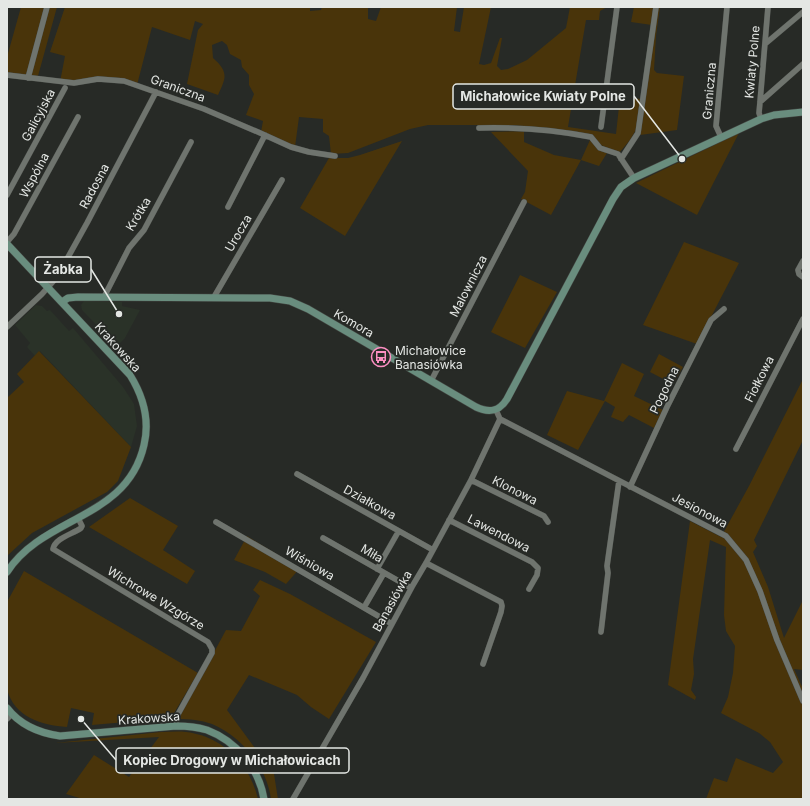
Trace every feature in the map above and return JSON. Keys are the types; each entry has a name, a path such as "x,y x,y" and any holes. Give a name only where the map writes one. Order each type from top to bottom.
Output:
{"street":[{"path":"28,78 48,7"},
{"path":"601,127 617,7"},
{"path":"621,159 638,133 656,7"},
{"name":"Graniczna","path":"721,137 716,126 728,7"},
{"name":"Kwiaty Polne","path":"760,119 759,113 768,7"},
{"path":"765,44 803,12"},
{"path":"760,102 803,64"},
{"name":"Graniczna","path":"7,75 74,82 98,79 124,81 204,109 291,147 309,152 335,156"},
{"name":"Galicyjska","path":"7,195 65,88"},
{"name":"Radosna","path":"7,327 48,287 57,276 156,92"},
{"path":"500,420 496,410 502,406 507,399 612,199 622,187 634,178 760,119 774,115 803,112"},
{"name":"Wspólna","path":"7,243 14,234 78,117"},
{"path":"479,128 518,129 576,134 592,138 600,148 618,154 634,178"},
{"path":"228,207 265,135"},
{"name":"Krótka","path":"104,297 129,248 144,230 191,142"},
{"name":"Urocza","path":"214,297 282,180"},
{"name":"Malownicza","path":"431,381 524,202"},
{"name":"Krakowska","path":"7,243 130,375 142,398 147,430 144,447 139,462 133,475 124,486 106,502 28,548 15,560 7,572"},
{"path":"803,260 798,270 799,274 803,277"},
{"name":"Komora","path":"62,302 70,297 214,297 285,299 295,302 483,410 496,410"},
{"name":"Pogodna","path":"630,487 667,407 711,320 724,309"},
{"name":"Fiołkowa","path":"736,449 803,319"},
{"name":"Jesionowa","path":"500,420 726,536 746,560 760,591 777,640 803,702"},
{"name":"Banasiówka","path":"293,799 363,678 426,563 500,420"},
{"name":"Działkowa","path":"297,474 432,550"},
{"name":"Klonowa","path":"470,480 544,516 548,522"},
{"path":"601,632 608,573 607,566 619,481"},
{"name":"Wichrowe Wzgórze","path":"78,518 82,526 81,528 58,541 54,545 53,549 208,642 212,649 212,653 176,716 176,726"},
{"name":"Lawendowa","path":"449,520 532,562 538,568 537,575 529,589"},
{"name":"Wiśniowa","path":"216,522 392,624"},
{"path":"377,569 397,534"},
{"name":"Miła","path":"323,538 411,588"},
{"path":"426,563 501,602 501,612 484,664"},
{"path":"366,604 384,573"},
{"name":"Krakowska","path":"9,714 37,731 60,736 176,726 206,730 218,735 234,746 250,764 261,786 264,799"}],"shaded area":[{"path":"21,7 57,7 38,76 7,73 7,57"},
{"path":"65,7 310,7 310,11 321,10 322,7 368,7 368,19 376,21 381,7 457,7 454,31 460,32 464,7 491,7 479,64 484,65 491,63 500,38 502,38 497,66 501,70 508,69 527,60 566,28 570,7 607,7 600,11 599,20 586,20 568,127 616,134 620,97 641,99 637,128 630,140 619,153 601,145 591,135 514,125 428,125 410,129 348,153 331,154 329,136 323,132 323,119 299,117 295,147 261,132 263,121 246,115 254,94 249,85 249,75 242,67 241,60 230,54 227,45 222,41 212,45 213,58 224,71 223,84 218,95 187,84 198,30 203,24 195,21 190,40 152,27 137,85 122,78 60,82 65,56 50,52"},
{"path":"634,7 654,7 652,25 631,22"},
{"path":"658,7 660,7 656,36 654,70 657,73 684,76 677,130 640,135"},
{"path":"524,131 524,142 554,155 581,160 551,215 521,199 525,192 528,171 491,132"},
{"path":"739,133 697,215 636,183 638,182"},
{"path":"590,140 607,153 599,166 581,160"},
{"path":"402,141 345,236 300,208 329,158 348,158"},
{"path":"684,242 739,263 697,344 643,325"},
{"path":"520,275 557,292 525,348 491,332"},
{"path":"84,301 122,302 122,306 140,310 125,338 117,346 82,310 81,305"},
{"path":"36,305 42,306 47,311 50,310 69,331 73,328 123,387 134,404 137,426 131,447 40,351 35,356 27,347 30,343 15,325"},
{"path":"39,351 131,447 118,481 107,492 32,533 7,556 7,398 24,382 17,374"},
{"path":"659,354 683,367 673,384 650,372"},
{"path":"622,363 644,374 634,396 663,410 654,428 629,415 623,422 611,417 615,407 605,401 578,450 547,435 567,391 604,401"},
{"path":"803,379 803,440 754,540 757,546 753,552 768,587 784,638 803,600 803,670 794,669 803,689 803,799 706,799 714,778 727,782 736,758 773,773 783,762 770,742 759,733 721,713 728,697 733,673 735,646 726,631 724,615 726,547 710,540 693,659 694,674 691,690 696,697 695,700 668,685 690,521 721,537 749,486"},
{"path":"130,498 178,526 163,550 195,571 187,584 89,527"},
{"path":"247,536 300,568 286,584 265,572 234,560"},
{"path":"24,571 198,673 171,718 92,725 94,713 71,708 67,727 38,721 22,713 11,699 7,689 7,602"},
{"path":"260,580 290,594 376,642 329,719 297,695 249,675 227,710 274,774 278,799 271,799 269,787 258,764 251,754 233,736 212,724 195,720 178,719 226,630 241,631 260,596 253,590"},
{"path":"161,732 183,732 199,735 211,739 222,746 241,763 254,786 258,799 83,799 66,794 94,755 129,777 159,737 55,743"}],"place":[{"name":"Michałowice Kwiaty Polne","path":"682,159"},
{"name":"Żabka","path":"119,314"},
{"name":"Michałowice Banasiówka","path":"381,357"},
{"name":"Kopiec Drogowy w Michałowicach","path":"81,719"}]}
